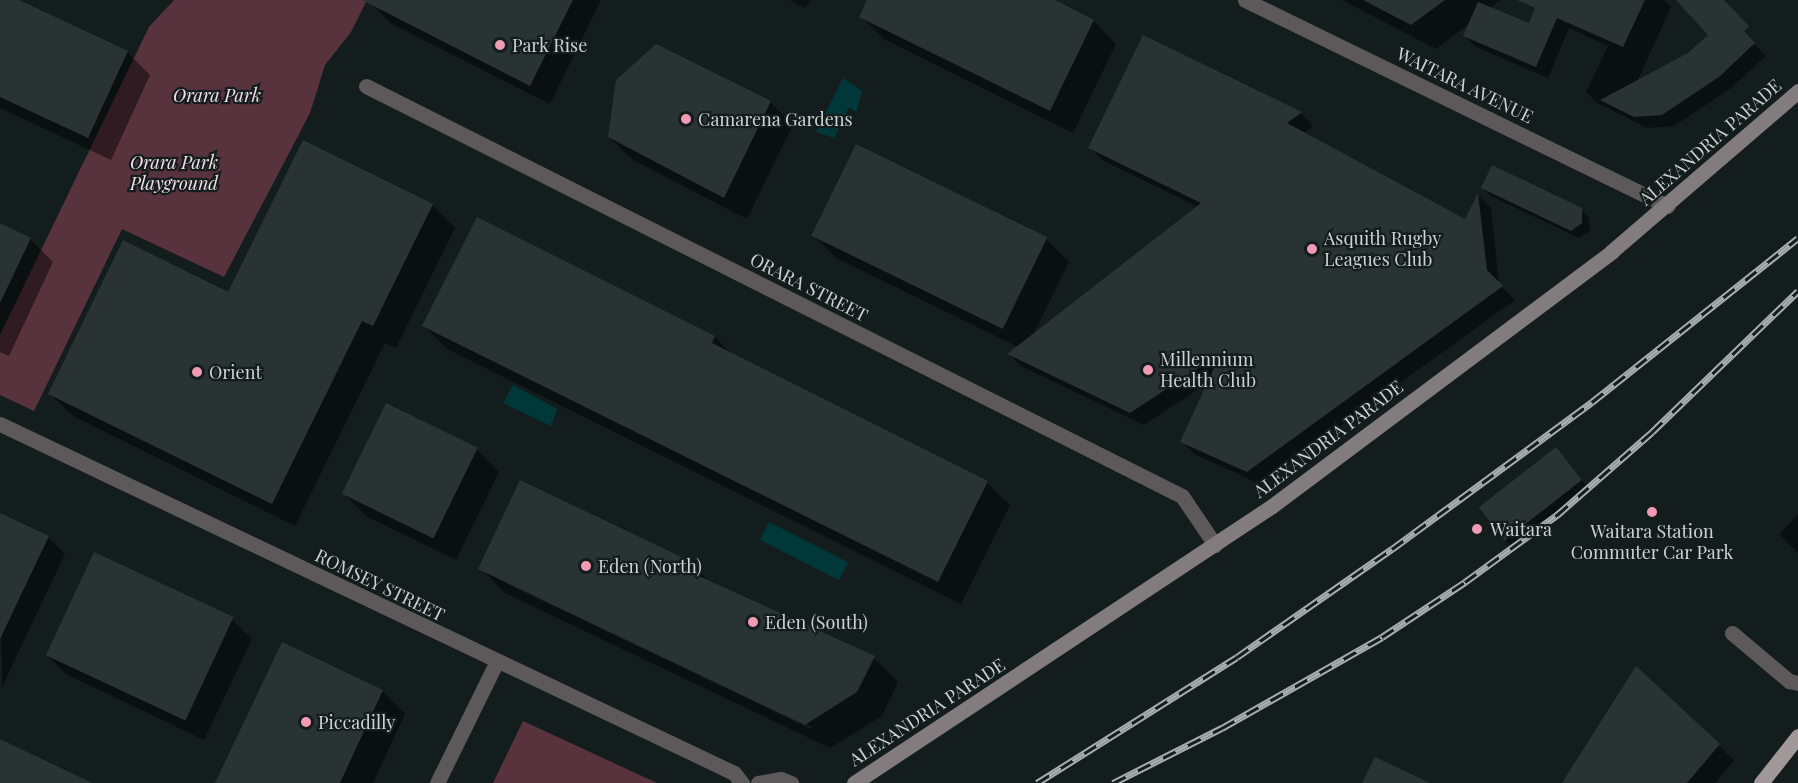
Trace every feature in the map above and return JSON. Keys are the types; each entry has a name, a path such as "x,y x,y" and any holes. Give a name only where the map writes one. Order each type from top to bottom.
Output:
{"main road":[{"path":"1761,783 1798,736"}],"street":[{"name":"WAITARA AVENUE","path":"1245,0 1667,206"},
{"name":"ORARA STREET","path":"366,86 1182,496 1215,544"},
{"name":"ALEXANDRIA PARADE","path":"854,783 1215,544 1578,278 1667,206 1798,91"},
{"name":"ROMSEY STREET","path":"0,424 496,663 734,773 742,783"},
{"path":"1732,633 1789,681 1798,683"},
{"path":"437,783 496,663"},
{"path":"758,783 781,779 791,783"}],"green space":[{"name":"Orara Park","path":"174,0 367,0 351,32 325,65 310,113 224,277 122,229 34,411 0,395 0,335 149,27"},
{"path":"523,721 657,783 493,783"}],"water":[{"path":"843,78 862,91 856,112 849,107 834,138 816,132"},
{"path":"513,385 557,409 551,426 503,403"},
{"path":"769,522 848,562 839,580 760,540"}],"building":[{"path":"0,0 19,0 128,51 88,138 0,97"},
{"name":"Park Rise","path":"362,0 573,0 530,86"},
{"path":"867,0 1055,0 1094,20 1050,111 859,17"},
{"path":"1363,0 1445,0 1411,25"},
{"path":"1517,0 1645,0 1623,47 1557,18 1536,67 1463,36 1478,2 1529,23 1535,8"},
{"path":"1676,0 1724,0 1749,26 1744,31 1755,43 1719,77 1662,115 1634,117 1600,100 1688,53 1708,35"},
{"path":"1143,35 1302,112 1287,123 1465,219 1478,193 1487,270 1503,286 1247,472 1180,442 1221,353 1130,413 1007,354 1201,203 1088,148"},
{"name":"Camarena Gardens","path":"656,44 771,101 724,198 608,137 616,80"},
{"name":"Orient","path":"303,140 433,204 373,326 362,321 272,504 48,394 123,240 228,292"},
{"path":"856,144 1047,237 1003,329 811,236"},
{"path":"1492,165 1582,208 1582,223 1571,231 1481,188"},
{"path":"477,217 715,336 712,343 988,481 938,582 422,326"},
{"path":"0,223 31,238 0,303"},
{"path":"386,403 478,448 433,538 342,494"},
{"path":"1556,447 1582,480 1505,540 1479,507"},
{"path":"520,480 694,563 690,572 875,656 857,692 805,725 478,569"},
{"path":"0,513 49,536 0,639"},
{"path":"94,552 234,617 185,720 46,655"},
{"name":"Piccadilly","path":"282,642 383,690 340,783 215,783"},
{"path":"1636,666 1720,744 1687,783 1562,783"},
{"path":"0,739 92,783 0,783"},
{"path":"1375,757 1430,783 1362,783"}],"railway":[{"path":"1037,783 1237,657 1392,549 1592,402 1798,238"},
{"path":"1113,783 1222,728 1382,637 1465,582 1557,515 1652,432 1798,291"}],"place":[{"name":"Park Rise","path":"500,45"},
{"name":"Camarena Gardens","path":"686,119"},
{"name":"Asquith Rugby Leagues Club","path":"1312,249"},
{"name":"Millennium Health Club","path":"1148,370"},
{"name":"Orient","path":"197,372"},
{"name":"Waitara Station Commuter Car Park","path":"1652,512"},
{"name":"Waitara","path":"1477,529"},
{"name":"Eden (North)","path":"586,566"},
{"name":"Eden (South)","path":"753,622"},
{"name":"Piccadilly","path":"306,722"}],"park label":[{"name":"Orara Park Playground","path":"174,174"}]}
